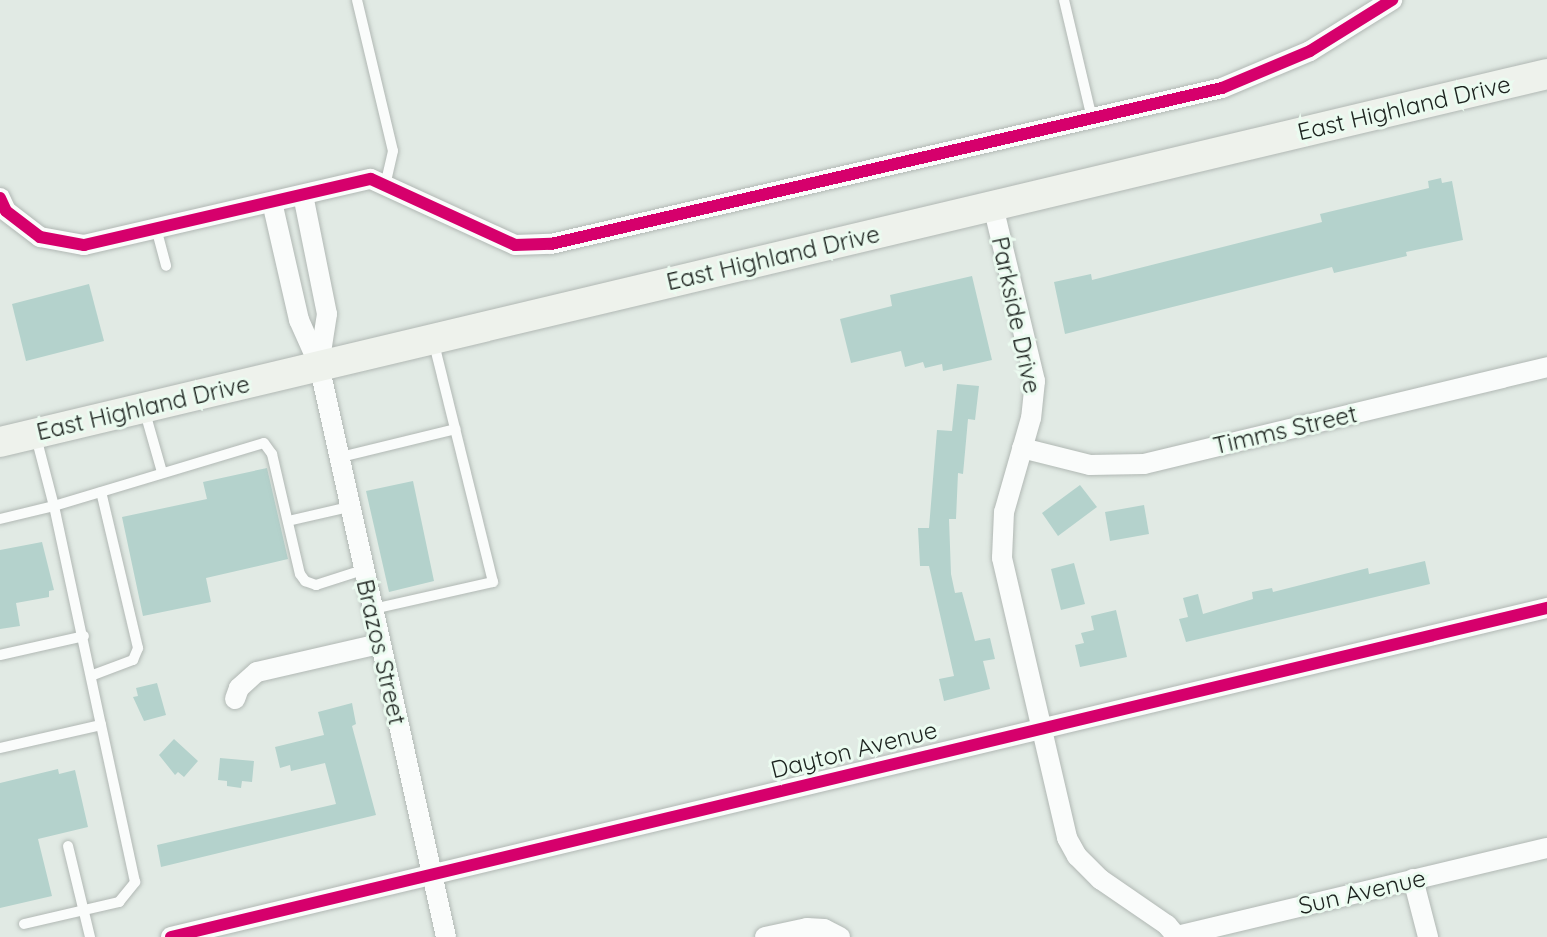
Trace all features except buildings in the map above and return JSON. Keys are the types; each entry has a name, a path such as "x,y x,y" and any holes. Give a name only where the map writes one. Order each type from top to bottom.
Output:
{"main road":[{"name":"East Highland Drive","path":"0,442 1547,74"}],"street":[{"path":"2,208 40,237 84,245 371,179 515,245 551,244 1222,88 1310,51 1392,0"},
{"path":"303,195 327,314 319,365"},
{"path":"272,202 299,320 319,365"},
{"name":"Parkside Drive","path":"993,206 1035,381 1034,403 1004,512 1002,558 1067,838 1077,856 1100,879 1177,937"},
{"name":"Brazos Street","path":"319,365 337,458 446,937"},
{"name":"Timms Street","path":"1022,448 1090,465 1144,464 1547,367"},
{"name":"Dayton Avenue","path":"171,937 1547,608"},
{"path":"235,699 239,688 257,672 379,644"},
{"name":"Sun Avenue","path":"1177,937 1547,848"},
{"path":"1413,879 1428,937"},
{"path":"765,937 807,928 824,929 840,937"}],"lane":[{"path":"357,0 393,151 385,186"},
{"path":"1064,0 1092,118"},
{"path":"156,228 166,266"},
{"path":"372,609 493,582 433,338"},
{"path":"144,408 162,472"},
{"path":"337,458 456,429"},
{"path":"24,924 119,902 135,882 93,675 35,434"},
{"path":"0,519 54,506 264,443 272,454 300,574 305,581 316,585 363,570"},
{"path":"93,675 133,660 138,648 101,492"},
{"path":"288,521 349,507"},
{"path":"0,655 84,636"},
{"path":"0,748 101,725"},
{"path":"68,846 90,937"}],"cycle path":[{"path":"0,198 6,211 40,237 84,245 371,179 515,245 551,244 1222,88 1310,51 1392,0"},
{"path":"171,937 1547,608"}]}
